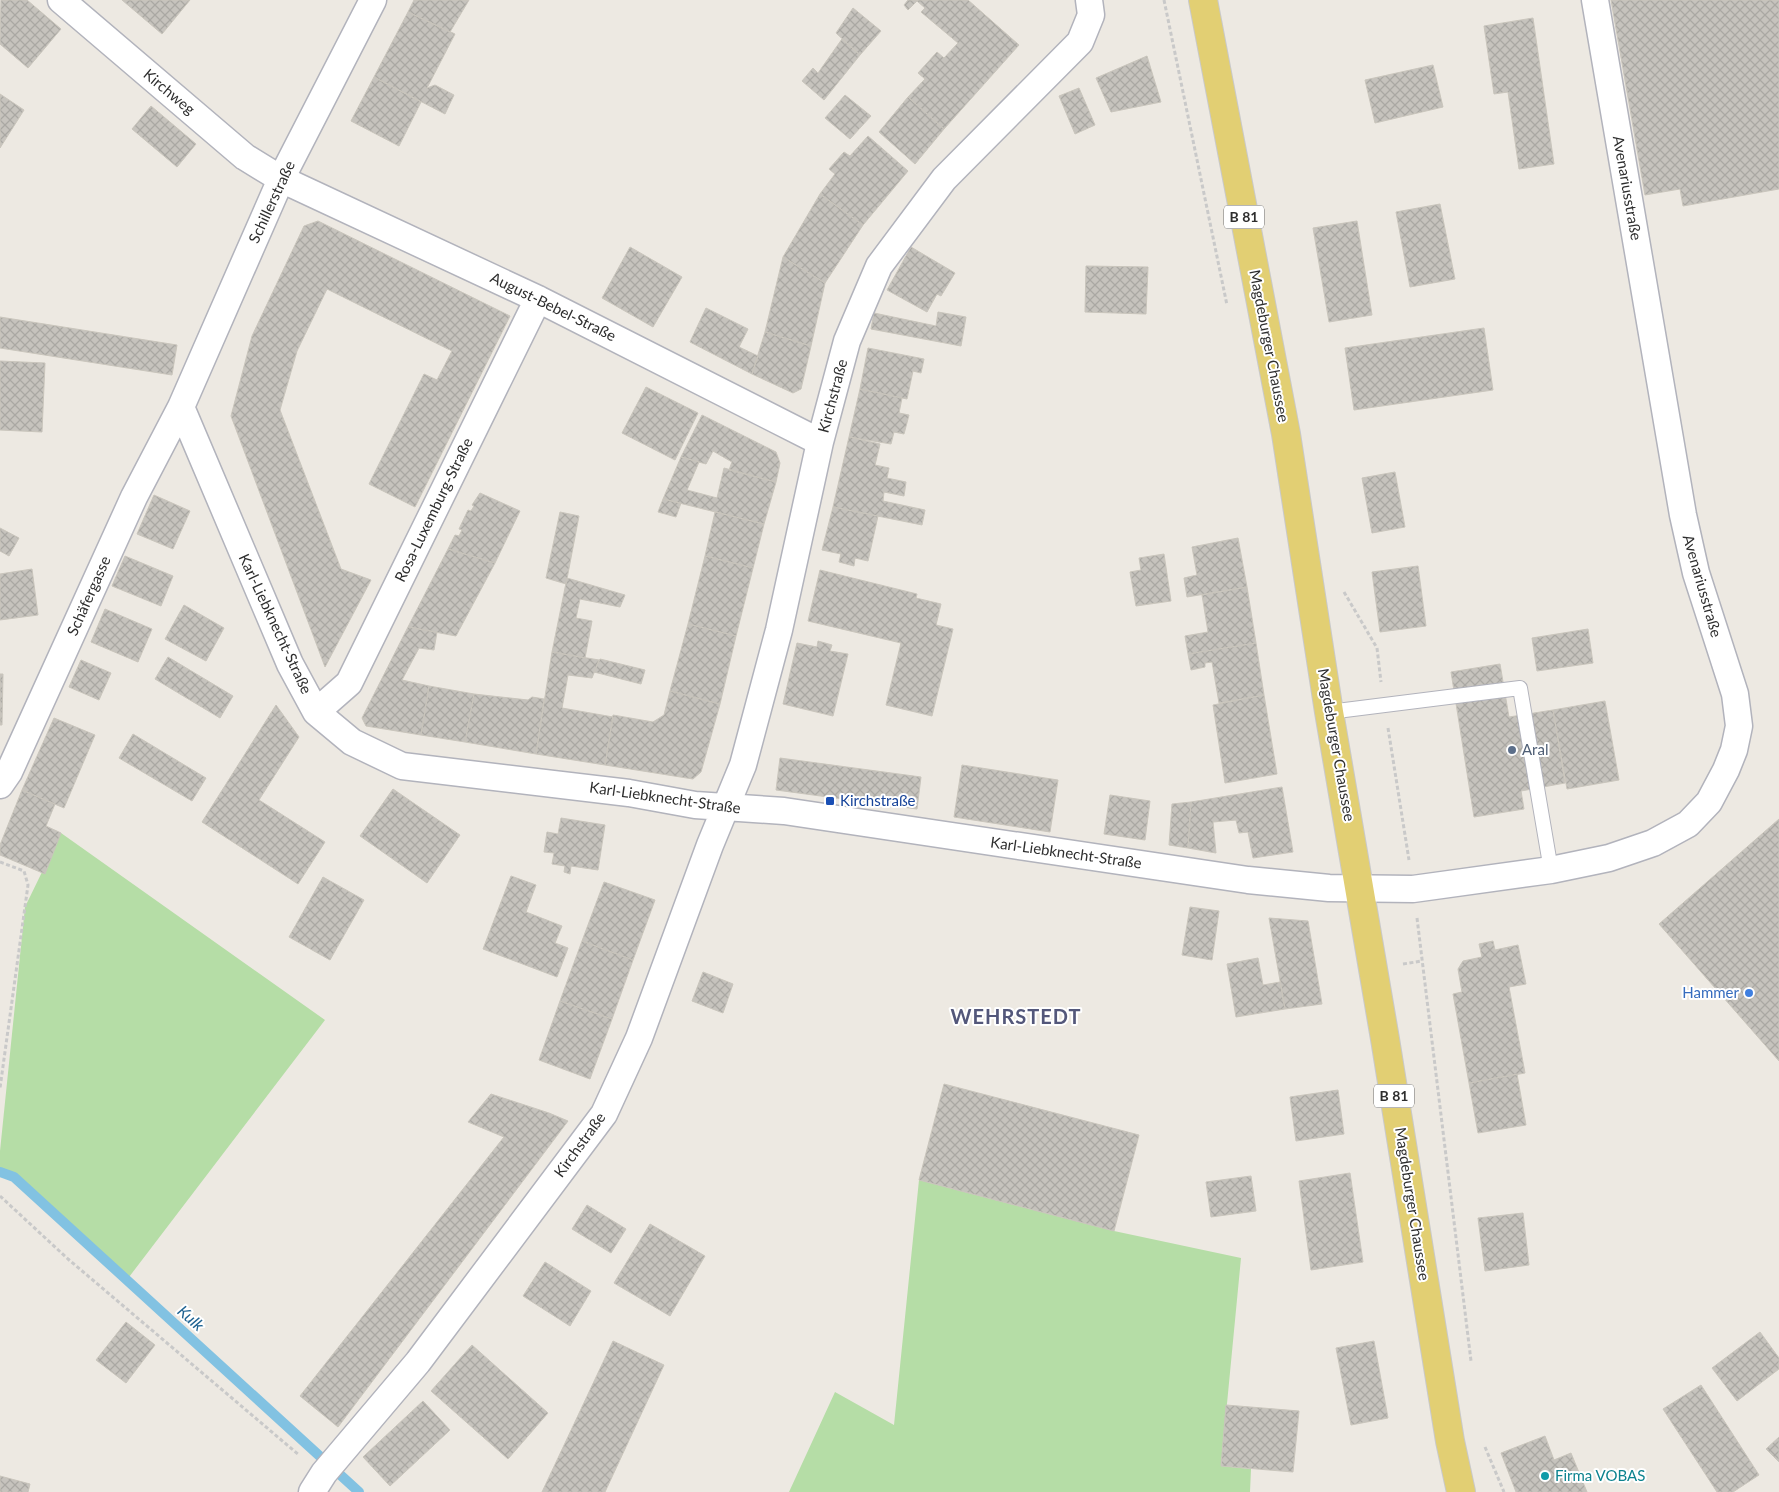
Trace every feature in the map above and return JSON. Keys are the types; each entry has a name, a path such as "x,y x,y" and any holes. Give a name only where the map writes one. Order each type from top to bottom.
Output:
{"main road":[{"name":"Magdeburger Chaussee","path":"1203,0 1286,434 1329,712 1360,889 1450,1441 1461,1492"}],"street":[{"name":"Kirchweg","path":"61,0 246,157 282,179"},
{"name":"Schillerstraße","path":"180,407 282,179 373,0"},
{"name":"Kirchstraße","path":"320,1480 418,1362 604,1114 639,1038 710,845 743,765 779,630 820,442 847,341 878,266 944,179 1080,42 1091,15 1089,0"},
{"name":"Avenariusstraße","path":"1360,889 1413,889 1551,870 1609,858 1644,846 1688,824 1709,802 1734,750 1739,726 1735,694 1698,581 1683,515 1595,0"},
{"name":"August-Bebel-Straße","path":"282,179 538,299 820,442"},
{"name":"Rosa-Luxemburg-Straße","path":"316,712 348,683 538,299"},
{"name":"Karl-Liebknecht-Straße","path":"180,407 290,664 316,712 352,742 402,766 629,793 695,805 784,811 1248,880 1360,889"},
{"name":"Schäfergasse","path":"0,785 9,772 134,497 180,407"}],"lane":[{"path":"1329,712 1520,688 1551,870"}],"path":[{"path":"0,862 24,871 28,884 0,1088"},
{"path":"0,1196 68,1259 320,1480"},
{"path":"1484,1443 1504,1492"}],"green space":[{"path":"61,833 325,1020 126,1281 0,1168 0,1151 25,907"},
{"path":"919,1180 1114,1231 1241,1258 1221,1466 1251,1469 1250,1492 789,1492 835,1392 894,1425"}],"building":[{"path":"1,0 27,0 61,29 28,68 0,44"},
{"path":"122,0 190,0 162,34"},
{"path":"414,0 469,0 450,32 408,12"},
{"path":"908,0 968,0 1019,45 944,129 908,97 925,79 918,73 937,52 944,58 958,43 921,12 925,8 917,1 908,10 904,5"},
{"path":"1611,0 1779,0 1779,189 1683,206 1680,189 1645,195"},
{"path":"853,8 881,31 860,55 836,33"},
{"path":"408,12 455,34 427,88 435,85 454,95 445,114 374,77"},
{"path":"1533,18 1554,164 1519,169 1508,92 1494,94 1484,26"},
{"path":"842,39 860,55 824,100 802,81 813,68 818,73"},
{"path":"1147,56 1161,102 1111,112 1096,78"},
{"path":"1433,65 1443,107 1375,123 1365,80"},
{"path":"374,77 421,102 399,146 351,121"},
{"path":"1079,88 1095,125 1075,134 1059,96"},
{"path":"0,94 24,110 0,148"},
{"path":"845,95 871,116 850,139 825,118"},
{"path":"908,97 944,129 915,164 879,132"},
{"path":"151,106 196,144 177,167 132,129"},
{"path":"868,136 908,171 863,225 820,194 835,174 829,169 844,152 850,156"},
{"path":"820,194 863,225 825,283 783,257"},
{"path":"1440,204 1455,279 1410,287 1396,212"},
{"path":"318,221 510,316 415,507 369,484 424,374 437,380 452,351 327,289 297,351 280,410 341,569 371,580 325,667 231,416 252,336 304,226"},
{"path":"1357,221 1372,315 1329,322 1313,228"},
{"path":"630,247 682,277 653,327 602,298"},
{"path":"911,247 955,273 941,296 937,294 927,312 887,290"},
{"path":"783,257 825,283 811,346 765,332"},
{"path":"1086,266 1148,267 1146,314 1085,312"},
{"path":"706,308 748,329 739,347 758,356 752,374 690,342"},
{"path":"938,312 966,317 961,346 871,329 874,313 936,326"},
{"path":"0,317 177,345 172,375 0,348"},
{"path":"1484,328 1493,390 1354,410 1345,348"},
{"path":"765,332 811,346 801,389 793,393 752,374"},
{"path":"868,348 924,359 921,373 913,371 907,399 860,389"},
{"path":"0,361 45,363 42,432 0,430"},
{"path":"646,387 698,413 675,460 622,433"},
{"path":"860,389 902,398 899,413 909,415 904,434 894,432 891,444 849,437"},
{"path":"702,415 776,452 780,463 776,482 729,470 732,462 713,451 706,464 681,457"},
{"path":"849,437 880,444 875,465 889,468 887,478 906,482 904,496 884,492 883,501 925,510 922,525 833,507"},
{"path":"681,457 699,462 687,490 717,498 724,468 776,482 764,524 663,499"},
{"path":"1395,472 1405,527 1372,533 1362,478"},
{"path":"480,493 520,511 495,563 448,549 455,535 459,536 462,530 459,529 468,510 471,511 474,506 472,505"},
{"path":"154,495 190,511 173,549 137,534"},
{"path":"663,499 681,503 676,517 658,512"},
{"path":"833,507 878,516 868,561 855,558 854,566 839,562 841,554 822,550"},
{"path":"560,512 579,516 566,584 546,578"},
{"path":"715,512 764,524 753,568 705,556"},
{"path":"0,528 19,538 9,556 0,551"},
{"path":"1238,538 1247,587 1187,597 1184,578 1197,575 1192,547"},
{"path":"448,549 495,563 456,636 408,627"},
{"path":"1164,554 1171,601 1136,606 1130,572 1141,570 1139,558"},
{"path":"125,556 173,576 161,606 112,586"},
{"path":"705,556 753,568 736,636 688,624"},
{"path":"1418,566 1426,626 1380,632 1372,572"},
{"path":"32,569 38,615 0,620 0,574"},
{"path":"820,570 917,594 916,598 941,604 936,625 953,629 932,716 886,705 901,643 808,621"},
{"path":"567,578 625,595 620,607 580,599 576,618 592,621 585,658 552,652"},
{"path":"1247,587 1256,643 1188,654 1185,636 1208,632 1202,595"},
{"path":"184,605 224,628 206,661 165,639"},
{"path":"105,609 152,629 138,662 91,642"},
{"path":"688,624 736,636 720,704 670,691"},
{"path":"408,627 437,632 434,650 419,648 402,680 429,686 421,735 366,726 362,718"},
{"path":"1588,629 1593,663 1537,671 1532,638"},
{"path":"818,641 832,645 830,651 848,654 833,716 783,704 797,643 817,647"},
{"path":"1256,643 1264,695 1219,703 1212,662 1205,663 1205,667 1191,670 1188,654"},
{"path":"552,652 599,660 592,678 568,675 562,708 613,717 605,765 536,754"},
{"path":"168,657 233,696 220,718 155,679"},
{"path":"600,659 645,670 641,684 594,672"},
{"path":"81,660 111,673 99,700 69,687"},
{"name":"Aral","path":"1500,664 1509,717 1553,710 1565,783 1521,791 1524,809 1474,817 1451,672"},
{"path":"0,674 3,674 2,725 0,725"},
{"path":"429,686 474,694 465,742 421,735"},
{"path":"670,691 720,704 701,772 693,779 605,765 613,715 653,722 664,715"},
{"path":"474,694 528,700 532,697 544,699 536,754 465,742"},
{"path":"1264,695 1277,774 1225,783 1213,705"},
{"path":"1605,701 1619,780 1567,789 1553,710"},
{"path":"276,705 299,737 259,800 325,842 298,884 202,822"},
{"path":"54,718 95,735 64,808 22,790"},
{"path":"133,734 206,778 192,801 119,758"},
{"path":"780,758 921,777 917,809 776,790"},
{"path":"962,765 1058,780 1050,832 954,817"},
{"path":"1282,787 1293,852 1253,858 1248,832 1239,833 1236,820 1213,822 1216,853 1188,848 1191,802"},
{"path":"393,789 460,835 427,883 360,836"},
{"path":"22,790 55,804 46,826 61,833 45,874 0,855 0,845"},
{"path":"1110,795 1150,801 1145,840 1104,834"},
{"path":"1191,802 1188,848 1169,845 1172,804"},
{"path":"561,818 605,825 598,870 571,866 570,874 564,872 565,866 552,864 554,853 544,852 547,832 558,834"},
{"name":"Hammer","path":"1779,819 1779,1061 1659,924"},
{"path":"511,876 536,885 526,912 562,926 555,943 568,948 557,977 483,949"},
{"path":"323,877 364,900 330,960 289,937"},
{"path":"604,882 655,900 633,960 582,941"},
{"path":"1190,907 1219,911 1212,960 1182,955"},
{"path":"1269,918 1308,921 1322,1004 1285,1009"},
{"path":"582,941 633,960 612,1019 560,1001"},
{"path":"1493,941 1495,950 1518,945 1526,984 1509,987 1525,1073 1469,1083 1453,994 1462,992 1458,969 1463,961 1482,957 1479,944"},
{"path":"1258,958 1263,985 1280,982 1285,1009 1236,1017 1227,964"},
{"path":"703,972 733,984 723,1013 692,1001"},
{"path":"560,1001 612,1019 590,1079 539,1060"},
{"path":"1517,1074 1526,1125 1478,1133 1469,1083"},
{"path":"944,1084 1139,1135 1114,1231 919,1180"},
{"path":"1338,1090 1344,1134 1296,1141 1290,1097"},
{"path":"491,1094 568,1121 338,1427 300,1396 504,1137 468,1122"},
{"path":"1350,1173 1363,1262 1311,1270 1299,1181"},
{"path":"1251,1176 1256,1211 1211,1217 1206,1182"},
{"path":"587,1205 626,1229 611,1253 572,1229"},
{"path":"1523,1213 1529,1265 1485,1271 1478,1218"},
{"path":"650,1224 705,1256 670,1316 614,1283"},
{"path":"545,1262 591,1291 570,1326 523,1296"},
{"path":"126,1322 155,1345 126,1383 96,1360"},
{"path":"1760,1332 1779,1358 1779,1369 1737,1401 1712,1368"},
{"path":"613,1341 664,1365 605,1492 542,1492"},
{"path":"1374,1341 1388,1418 1351,1425 1336,1348"},
{"path":"472,1345 548,1413 508,1459 431,1391"},
{"path":"1701,1385 1759,1475 1733,1492 1717,1492 1663,1409"},
{"path":"423,1401 450,1430 390,1486 363,1457"},
{"path":"1226,1405 1299,1411 1293,1472 1221,1466"},
{"name":"Firma VOBAS","path":"1545,1436 1554,1460 1571,1453 1587,1492 1516,1492 1501,1453"},
{"path":"1779,1437 1779,1462 1766,1449"},
{"path":"0,1476 30,1484 28,1492 0,1492"}],"waterway":[{"name":"Kulk","path":"0,1172 14,1177 359,1492"}],"place":[{"name":"Aral","path":"1512,750"},
{"name":"Kirchstraße","path":"830,801"},
{"name":"Hammer","path":"1749,993"},
{"name":"Firma VOBAS","path":"1545,1476"}],"district":[{"name":"WEHRSTEDT","path":"1016,1017"}]}
